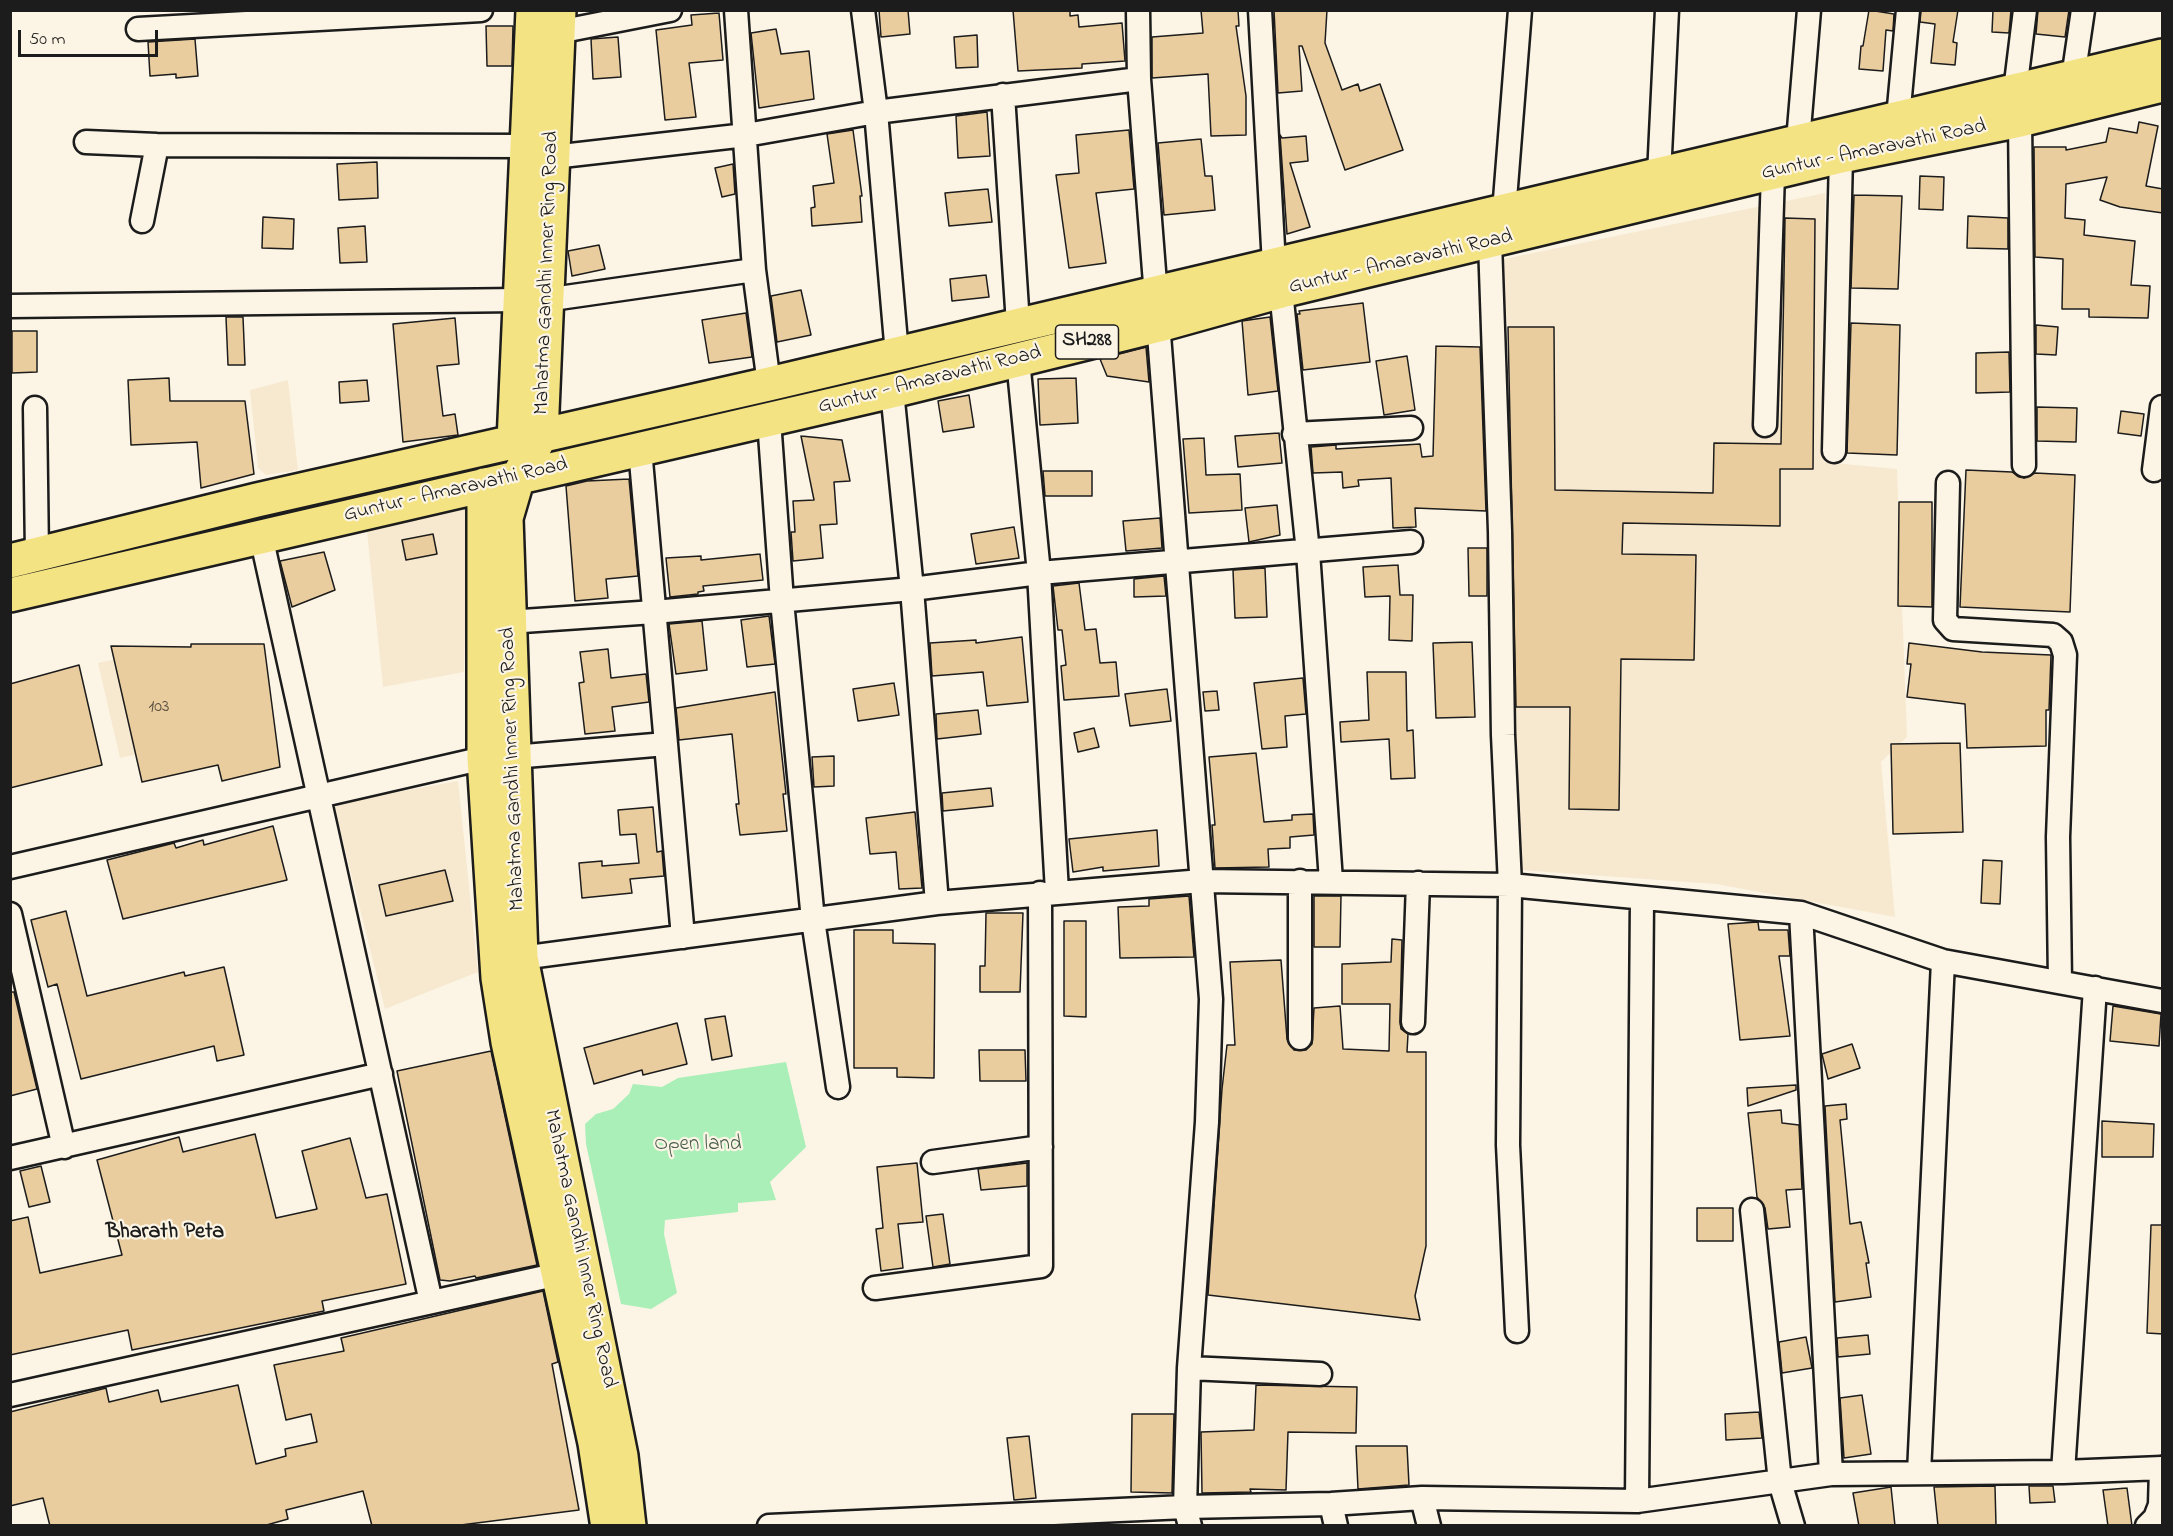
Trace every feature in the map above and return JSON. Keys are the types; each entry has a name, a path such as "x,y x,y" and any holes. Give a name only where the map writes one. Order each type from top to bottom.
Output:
{"main road":[{"name":"Mahatma Gandhi Inner Ring Road","path":"533,10 540,152"},
{"name":"Mahatma Gandhi Inner Ring Road","path":"558,21 540,152 527,439 506,518 508,622 499,758 498,978 508,1042 595,1443 608,1526"},
{"name":"Guntur - Amaravathi Road","path":"24,558 1156,292 1278,278 1490,242 1841,156 2017,105 2073,78 2163,56"},
{"name":"Guntur - Amaravathi Road","path":"10,595 769,420 1159,325 1278,278 1504,212 1798,141 1898,118 2017,105 2163,85"},
{"path":"816,373 823,407"},
{"name":"Mahatma Gandhi Inner Ring Road","path":"484,484 499,758 521,958 621,1456 629,1526"},
{"path":"87,543 95,575"}],"street":[{"path":"138,28 482,10"},
{"path":"558,21 670,10"},
{"path":"736,10 754,270 769,384"},
{"path":"863,10 876,112 897,354"},
{"path":"1138,10 1140,79 1211,999 1207,1122 1189,1368 1187,1516"},
{"path":"1260,10 1278,278 1308,552 1331,881"},
{"path":"1504,212 1520,10"},
{"path":"1659,175 1668,10"},
{"path":"1798,141 1809,10"},
{"path":"1898,118 1908,10"},
{"path":"2024,465 2017,105 2025,10"},
{"path":"2073,78 2083,10"},
{"path":"86,142 540,152 746,135 876,112 1140,79"},
{"path":"1003,96 1018,324"},
{"path":"142,221 157,145"},
{"path":"1834,451 1841,156"},
{"path":"1765,425 1773,172"},
{"path":"1490,242 1500,531 1503,735 1510,885 1508,1145 1517,1331"},
{"path":"10,306 532,300 754,270"},
{"path":"875,1288 1041,1266 1041,1148 1048,893 1039,573 1018,360"},
{"path":"892,391 912,589 937,903"},
{"path":"2154,470 2163,407"},
{"path":"24,558 36,408"},
{"path":"769,420 782,601 813,920 838,1087"},
{"path":"1294,434 1412,428"},
{"path":"640,448 683,936"},
{"path":"1948,483 1946,620 1953,629 2053,635 2061,642 2065,655 2058,837 2060,982"},
{"path":"261,536 431,1302"},
{"path":"508,622 782,601 912,589 1039,573 1411,542"},
{"path":"10,867 317,794 499,758 666,744"},
{"path":"521,958 937,903 1048,893 1202,881 1418,882 1510,885 1642,900 1801,913 1943,961 2163,1001"},
{"path":"1300,881 1300,1038"},
{"path":"1413,1022 1418,882"},
{"path":"1637,1501 1642,900"},
{"path":"1801,913 1831,1474"},
{"path":"10,914 64,1147"},
{"path":"1919,1473 1943,961"},
{"path":"2063,1472 2095,988"},
{"path":"10,1158 381,1074"},
{"path":"933,1162 1041,1148"},
{"path":"1752,1210 1779,1482 1793,1526"},
{"path":"10,1395 559,1274"},
{"path":"1189,1368 1320,1374"},
{"path":"769,1526 1187,1516 1333,1515 1422,1498 1637,1501 1831,1474 2063,1472 2162,1468 2160,1504 2155,1518 2147,1526"},
{"path":"1422,1498 1429,1526"}],"shaded area":[{"path":"1825,193 1824,462 1897,469 1907,737 1881,762 1895,917 1716,884 1519,870 1510,641 1508,327 1499,260"},
{"path":"288,380 298,470 266,475 258,468 250,390"},
{"path":"468,504 464,672 383,687 366,522"},
{"path":"143,653 164,748 120,758 98,663"},
{"path":"458,781 478,972 385,1009 333,801 347,801"}],"green space":[{"name":"Open land","path":"786,1062 806,1147 770,1182 776,1200 738,1203 738,1212 665,1220 664,1234 677,1293 651,1309 621,1304 586,1144 585,1124 596,1114 613,1109 629,1094 633,1084 662,1087 678,1078"}],"building":[{"path":"879,10 908,10 910,34 881,37"},
{"path":"1013,10 1070,10 1070,16 1078,15 1079,27 1122,23 1125,61 1082,64 1082,68 1018,71"},
{"path":"1201,10 1238,10 1239,26 1236,26 1246,96 1246,135 1211,136 1208,74 1152,78 1152,37 1203,33"},
{"path":"1274,10 1327,10 1325,43 1342,90 1358,84 1360,91 1380,84 1403,150 1345,170 1302,46 1299,46 1302,91 1278,93"},
{"path":"1869,10 1894,14 1893,31 1886,30 1883,71 1859,69 1861,46 1863,46"},
{"path":"1921,10 1958,10 1953,42 1957,43 1955,65 1931,63 1935,24 1920,22"},
{"path":"1993,10 2011,10 2009,33 1992,32"},
{"path":"2038,10 2069,10 2065,37 2036,34"},
{"path":"719,13 723,60 689,63 696,117 665,120 656,30 692,25 691,15"},
{"path":"486,26 513,26 512,66 487,66"},
{"path":"776,29 781,54 809,51 814,99 759,108 751,33"},
{"path":"977,35 978,67 956,68 954,37"},
{"path":"618,37 621,77 593,79 591,39"},
{"path":"195,39 198,76 176,78 176,74 150,76 148,42"},
{"path":"987,112 990,156 958,158 956,116"},
{"path":"2139,122 2158,126 2146,186 2163,189 2163,213 2120,207 2100,200 2107,177 2066,184 2065,218 2085,220 2084,235 2135,241 2131,285 2150,286 2148,318 2089,317 2089,309 2062,309 2063,259 2035,257 2034,147 2066,147 2066,150 2106,142 2109,128 2137,133"},
{"path":"853,130 862,196 860,196 862,222 812,226 811,208 815,207 813,186 834,183 827,134"},
{"path":"1129,130 1134,189 1096,193 1106,263 1069,268 1056,175 1079,173 1076,135"},
{"path":"1280,135 1282,138 1306,136 1308,161 1290,163 1310,227 1287,234"},
{"path":"1201,139 1205,176 1212,176 1215,210 1164,215 1158,143"},
{"path":"377,162 378,198 339,200 337,164"},
{"path":"733,164 735,194 722,197 715,168"},
{"path":"1920,176 1944,177 1943,210 1919,209"},
{"path":"988,189 992,222 949,226 945,193"},
{"path":"1854,195 1902,196 1898,289 1851,288"},
{"path":"1968,216 2008,218 2008,249 1967,248"},
{"path":"263,217 294,219 293,249 262,248"},
{"path":"1785,218 1815,219 1813,469 1780,469 1780,526 1623,523 1622,554 1696,555 1694,660 1621,659 1619,810 1569,809 1570,707 1516,707 1508,327 1554,327 1555,490 1713,493 1714,443 1781,444"},
{"path":"365,226 367,262 340,263 338,228"},
{"path":"599,245 605,269 572,276 568,251"},
{"path":"986,275 989,297 952,301 950,279"},
{"path":"801,290 811,335 777,342 771,296"},
{"path":"1363,303 1370,362 1303,370 1297,314 1300,314 1299,311"},
{"path":"746,313 752,357 709,363 702,320"},
{"path":"226,317 243,317 245,365 228,365"},
{"path":"1270,317 1278,391 1248,395 1242,321"},
{"path":"455,318 459,364 437,366 443,416 455,414 458,435 403,442 393,324"},
{"path":"1851,323 1900,325 1897,455 1847,453"},
{"path":"2036,325 2058,327 2056,355 2036,354"},
{"path":"12,331 37,331 37,372 12,373"},
{"path":"1436,346 1480,347 1486,511 1415,508 1416,527 1393,528 1391,478 1358,480 1359,486 1343,488 1342,472 1313,473 1311,447 1336,445 1336,449 1420,444 1422,457 1433,456"},
{"path":"1146,347 1149,382 1107,376 1100,359"},
{"path":"2009,352 2010,392 1976,393 1976,353"},
{"path":"1407,356 1415,410 1384,415 1376,361"},
{"path":"169,378 170,401 245,401 254,474 201,488 197,442 131,445 128,380"},
{"path":"1076,378 1078,423 1040,425 1038,379"},
{"path":"367,380 369,401 340,403 339,382"},
{"path":"969,395 974,427 943,432 938,401"},
{"path":"2037,407 2077,408 2076,442 2037,441"},
{"path":"2121,411 2144,414 2141,436 2118,433"},
{"path":"1279,433 1282,463 1238,467 1235,436"},
{"path":"801,436 842,440 850,481 834,482 837,524 820,525 823,558 793,561 791,532 795,532 793,501 814,500"},
{"path":"1204,438 1206,475 1240,474 1242,510 1189,513 1183,439"},
{"path":"1966,470 2012,472 2024,478 2035,473 2075,475 2070,612 1960,607"},
{"path":"1043,471 1092,471 1092,496 1045,496"},
{"path":"629,479 638,576 606,579 608,598 575,601 566,486 587,481"},
{"path":"1899,502 1932,502 1932,607 1898,606"},
{"path":"1277,505 1280,535 1249,542 1245,508"},
{"path":"1160,518 1162,548 1126,551 1123,521"},
{"path":"1014,527 1019,558 976,564 971,534"},
{"path":"433,534 437,554 406,560 402,540"},
{"path":"1468,548 1487,548 1487,596 1469,596"},
{"path":"324,552 335,590 292,607 280,561"},
{"path":"760,554 763,580 703,586 704,591 698,594 670,597 666,558 701,556 701,560"},
{"path":"1398,565 1400,595 1413,595 1412,641 1389,640 1390,596 1365,597 1363,567"},
{"path":"1265,568 1267,617 1235,618 1233,570"},
{"path":"1164,576 1166,596 1134,597 1134,579"},
{"path":"1079,583 1085,630 1096,629 1100,663 1116,662 1119,696 1064,700 1061,666 1066,665 1062,630 1058,630 1053,586"},
{"path":"769,616 775,664 747,667 741,620"},
{"path":"702,621 707,670 676,674 669,624"},
{"path":"1022,637 1028,702 987,706 983,672 932,676 930,643 976,640 976,643"},
{"path":"1472,642 1475,717 1436,718 1433,643"},
{"path":"1909,643 1982,652 2051,655 2049,710 2046,710 2046,746 1967,748 1965,704 1907,697 1911,664 1907,664"},
{"path":"191,644 264,644 280,767 222,781 218,765 142,782 111,646 191,647"},
{"path":"608,649 611,678 646,674 649,702 612,707 615,731 585,734 579,683 584,682 580,652"},
{"path":"79,665 102,765 10,788 10,684"},
{"path":"1367,672 1406,672 1407,731 1413,730 1415,778 1391,779 1389,739 1341,742 1340,722 1369,720"},
{"path":"1303,678 1306,714 1285,716 1287,747 1262,749 1254,683"},
{"path":"894,683 899,715 858,721 853,689"},
{"path":"1167,689 1171,721 1130,726 1125,694"},
{"path":"1217,691 1219,710 1205,711 1203,692"},
{"path":"775,692 786,794 783,794 787,831 740,835 732,734 679,740 676,708"},
{"path":"978,710 981,734 937,739 936,714"},
{"path":"1094,728 1099,747 1078,752 1074,733"},
{"path":"1960,743 1963,832 1893,834 1891,744"},
{"path":"1256,753 1264,822 1292,820 1292,815 1313,814 1314,835 1290,837 1290,848 1268,849 1269,867 1215,868 1212,825 1215,825 1209,757"},
{"path":"834,756 834,786 814,787 812,757"},
{"path":"991,788 993,806 943,811 942,793"},
{"path":"653,807 657,852 662,851 664,876 630,879 632,893 582,898 579,863 602,861 602,866 639,863 636,834 620,835 618,810"},
{"path":"915,812 922,888 899,889 896,852 870,854 866,818"},
{"path":"273,826 287,880 123,919 107,860 174,843 176,848 203,840 204,845"},
{"path":"1157,830 1159,866 1103,871 1103,867 1073,872 1069,839"},
{"path":"1983,860 2002,861 2000,904 1981,903"},
{"path":"445,870 453,901 386,916 379,885"},
{"path":"1189,896 1194,957 1120,958 1118,907 1149,906 1149,899"},
{"path":"1314,896 1341,896 1340,947 1314,947"},
{"path":"66,911 87,996 184,972 185,976 224,967 244,1055 217,1061 214,1046 81,1079 57,984 48,987 31,920"},
{"path":"986,913 1023,913 1020,992 980,992 980,966 985,966"},
{"path":"1064,921 1086,921 1086,1017 1064,1016"},
{"path":"1758,922 1759,930 1788,930 1790,956 1779,956 1790,1036 1740,1040 1728,924"},
{"path":"854,930 893,930 893,943 935,944 934,1078 897,1077 897,1068 854,1068"},
{"path":"1392,939 1402,940 1400,1022 1401,1029 1408,1034 1407,1052 1426,1052 1426,1246 1415,1296 1420,1320 1208,1295 1222,1089 1227,1045 1235,1045 1230,962 1281,960 1287,1039 1294,1050 1306,1050 1312,1044 1314,1008 1340,1006 1343,1049 1389,1051 1390,1004 1342,1004 1342,964 1391,962"},
{"path":"10,992 14,992 37,1089 10,1096"},
{"path":"2113,1006 2161,1014 2159,1046 2110,1041"},
{"path":"725,1016 732,1056 712,1060 705,1019"},
{"path":"677,1023 687,1064 643,1075 642,1070 594,1084 584,1048"},
{"path":"1852,1044 1860,1068 1828,1079 1822,1054"},
{"path":"979,1050 1025,1050 1026,1081 980,1081"},
{"path":"491,1051 537,1265 476,1278 475,1276 450,1281 440,1280 397,1071"},
{"path":"1796,1085 1796,1090 1748,1106 1747,1088"},
{"path":"1846,1104 1847,1119 1840,1120 1850,1224 1861,1222 1869,1263 1866,1263 1871,1297 1835,1302 1825,1106"},
{"path":"1781,1110 1782,1123 1799,1125 1802,1189 1786,1190 1790,1227 1768,1229 1765,1208 1757,1197 1748,1113"},
{"path":"2102,1121 2154,1124 2153,1157 2102,1157"},
{"path":"255,1134 276,1218 317,1209 302,1151 350,1138 366,1198 387,1194 406,1284 322,1301 324,1311 132,1350 128,1330 10,1355 10,1221 28,1217 40,1273 122,1255 97,1160 179,1137 183,1152"},
{"path":"917,1163 923,1222 898,1224 903,1268 881,1271 876,1229 883,1228 877,1167"},
{"path":"1027,1163 1027,1186 981,1190 978,1169"},
{"path":"41,1166 50,1202 29,1207 20,1171"},
{"path":"1697,1208 1733,1208 1733,1241 1697,1241"},
{"path":"943,1214 950,1264 933,1267 926,1216"},
{"path":"2151,1225 2163,1225 2163,1334 2147,1333"},
{"path":"543,1291 558,1362 552,1364 579,1510 453,1526 372,1526 363,1491 286,1510 288,1519 263,1526 50,1526 43,1498 10,1506 10,1412 106,1388 109,1402 158,1390 161,1402 238,1385 256,1464 286,1456 285,1449 317,1442 311,1414 286,1420 274,1365 344,1351 341,1338"},
{"path":"1868,1335 1870,1354 1838,1357 1837,1338"},
{"path":"1806,1337 1812,1368 1782,1373 1779,1342"},
{"path":"1256,1385 1357,1387 1356,1433 1288,1432 1286,1490 1250,1489 1251,1492 1202,1493 1201,1432 1254,1430"},
{"path":"1862,1395 1871,1454 1844,1458 1840,1398"},
{"path":"1759,1412 1762,1438 1726,1440 1725,1414"},
{"path":"1132,1414 1174,1414 1172,1493 1131,1492"},
{"path":"1029,1436 1036,1498 1014,1500 1007,1438"},
{"path":"1356,1446 1407,1446 1409,1485 1358,1489"},
{"path":"1995,1486 1996,1526 1938,1526 1934,1487"},
{"path":"2029,1486 2053,1486 2055,1502 2030,1503"},
{"path":"1891,1487 1895,1526 1859,1526 1853,1493"},
{"path":"2127,1488 2132,1526 2108,1526 2103,1490"}],"district":[{"name":"Bharath Peta","path":"165,1233"}]}
